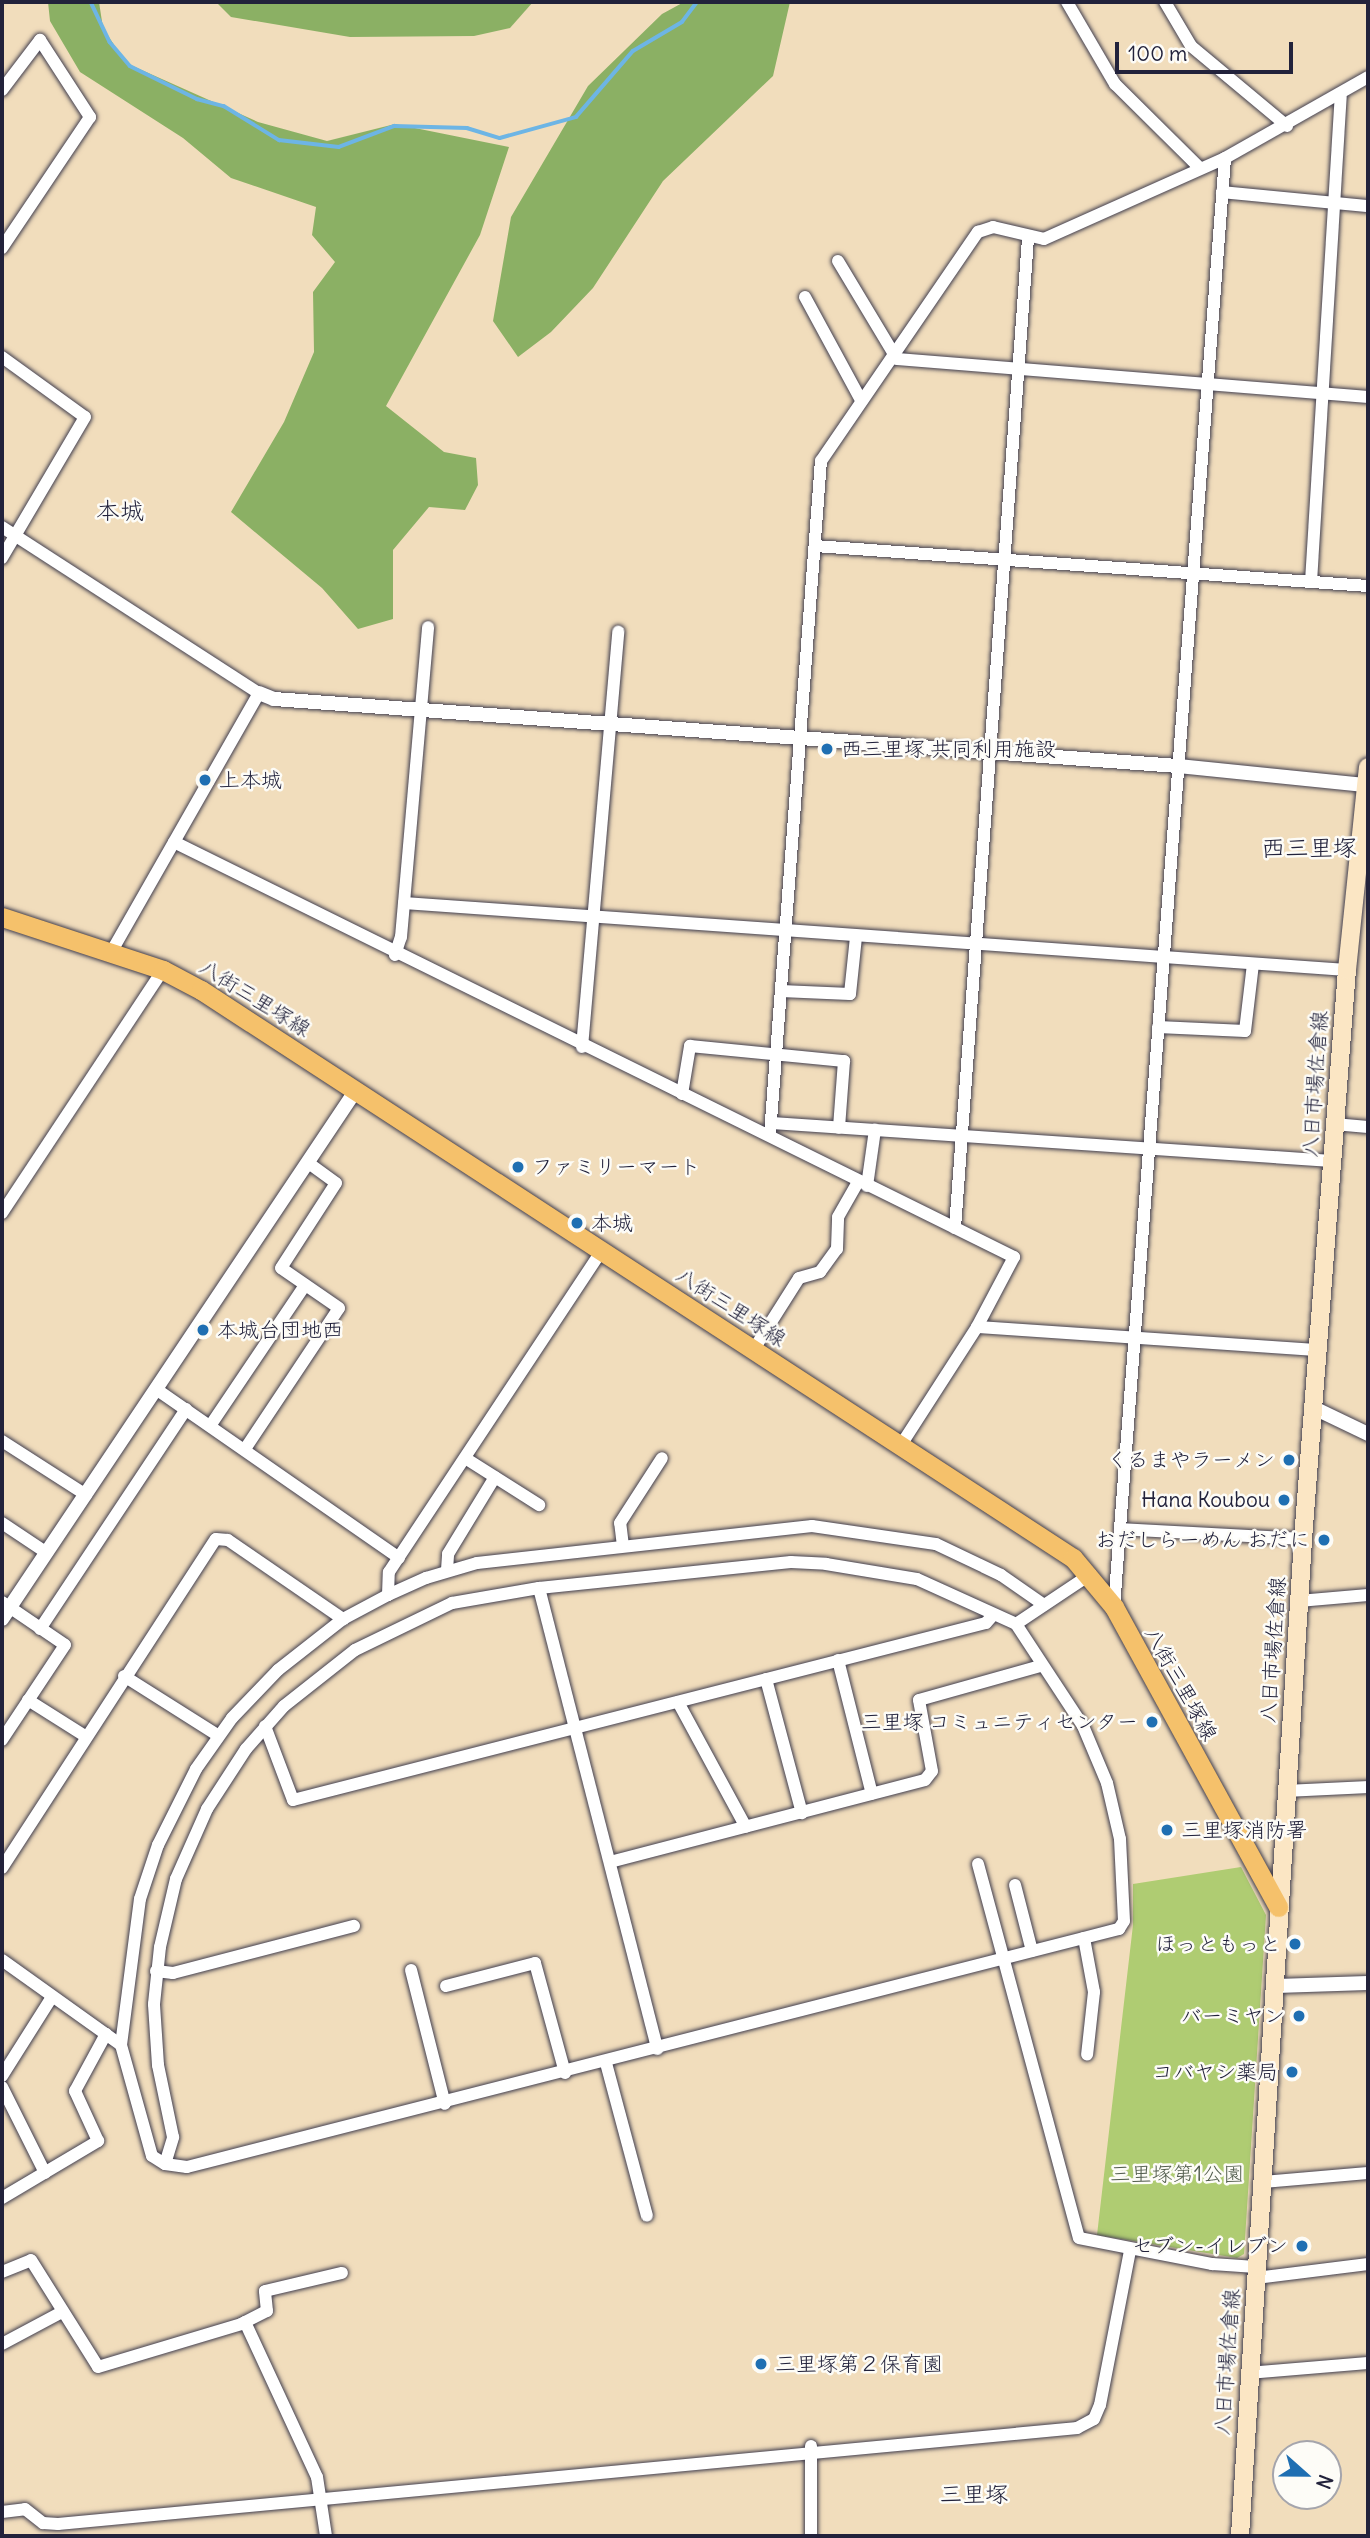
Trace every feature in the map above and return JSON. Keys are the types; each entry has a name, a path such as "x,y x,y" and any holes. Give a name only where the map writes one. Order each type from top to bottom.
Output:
{"main road":[{"name":"八日市場佐倉線","path":"1240,2536 1248,2373 1276,1986 1278,1906 1303,1539 1347,970 1367,780"},
{"name":"八街三里塚線","path":"2,917 163,970 201,990 1056,1545 1091,1574 1114,1607 1278,1906"}],"street":[{"path":"1067,2 1115,84 1200,168"},
{"path":"1165,2 1191,46 1287,126"},
{"path":"2,90 40,40 90,117 2,248"},
{"path":"771,1129 821,461 973,236 993,227 1028,238 1045,239 1225,158 1340,97 1368,77"},
{"path":"1311,582 1340,97"},
{"path":"1114,1607 1225,158"},
{"path":"1222,192 1368,206"},
{"path":"955,1228 1028,238"},
{"path":"838,261 891,355 897,359 1208,387 1368,397"},
{"path":"805,297 861,400"},
{"path":"2,357 85,417 2,558"},
{"path":"2,527 259,693 274,699 1367,780"},
{"path":"815,545 1368,586"},
{"path":"395,955 404,903 428,627"},
{"path":"582,1047 618,632"},
{"path":"110,954 259,693"},
{"path":"174,842 582,1047 681,1094 771,1129 863,1184 1014,1257 977,1327 901,1445"},
{"path":"404,903 785,933 1347,970"},
{"path":"781,991 850,995 856,937"},
{"path":"1158,1027 1245,1031 1253,964"},
{"path":"2,1213 163,970"},
{"path":"681,1094 691,1046 844,1060 839,1128"},
{"path":"2,1740 65,1645 5,1610 47,1553 356,1090"},
{"path":"1335,1124 1368,1127"},
{"path":"771,1129 875,1130 1332,1161"},
{"path":"754,1349 799,1278 820,1272 837,1249 838,1217 863,1184 875,1130"},
{"path":"245,1449 339,1308 281,1268 337,1184 308,1163"},
{"path":"388,1595 387,1577 603,1249"},
{"path":"210,1426 304,1285"},
{"path":"977,1327 1317,1350"},
{"path":"156,1389 399,1558"},
{"path":"1314,1408 1368,1434"},
{"path":"40,1629 186,1409"},
{"path":"2,1441 86,1495"},
{"path":"465,1458 539,1506"},
{"path":"623,1546 620,1523 662,1458"},
{"path":"447,1570 448,1554 495,1477"},
{"path":"2,1523 47,1553"},
{"path":"166,2164 173,2137 156,2046 156,1971 166,1912 188,1849 225,1780 265,1726 329,1668 388,1632 452,1603 539,1588 791,1562 826,1564 917,1579 1016,1624 1040,1666 1083,1726 1117,1816 1124,1921 1119,1929 206,2166 166,2164 150,2151 121,2045 126,2029 133,1928 149,1869 170,1816 219,1736 278,1670 343,1619 388,1595 447,1570 781,1526 844,1527 936,1544 1001,1575 1044,1605"},
{"path":"1120,1529 1303,1539"},
{"path":"2,1868 124,1676 220,1537 343,1619"},
{"path":"1016,1624 1091,1574"},
{"path":"539,1588 657,2049"},
{"path":"1299,1601 1368,1595"},
{"path":"265,1726 293,1800 986,1623 993,1615"},
{"path":"838,1660 872,1794"},
{"path":"610,1863 872,1794 930,1776 919,1700 1040,1666"},
{"path":"124,1676 219,1736"},
{"path":"766,1679 802,1813"},
{"path":"28,1700 85,1736"},
{"path":"678,1702 746,1827"},
{"path":"1286,1791 1368,1787"},
{"path":"978,1864 1076,2234 1082,2240 1256,2273 1368,2264"},
{"path":"1015,1885 1032,1951"},
{"path":"156,1971 173,1973 354,1926"},
{"path":"1084,1938 1094,1992 1087,2055"},
{"path":"2,1960 121,2045"},
{"path":"446,1986 535,1964 565,2073"},
{"path":"411,1970 444,2104"},
{"path":"1276,1986 1368,1983"},
{"path":"2,2076 52,1997"},
{"path":"2,2198 98,2141 75,2091 106,2034"},
{"path":"606,2063 647,2216"},
{"path":"2,2087 45,2173"},
{"path":"1263,2182 1368,2172"},
{"path":"2,2512 25,2510 43,2523 58,2524 811,2448 1077,2428 1091,2422 1100,2406 1130,2249"},
{"path":"2,2272 31,2260 98,2367 246,2322 268,2309 265,2291 342,2273"},
{"path":"2,2344 62,2312"},
{"path":"246,2322 301,2438 323,2499 327,2536"},
{"path":"1248,2373 1368,2363"},
{"path":"811,2448 811,2536"}],"green space":[{"path":"48,2 99,2 103,28 126,63 258,122 327,141 395,124 509,147 480,235 386,406 444,452 476,458 478,485 465,510 429,507 393,550 393,619 358,629 322,588 231,512 284,422 314,352 313,292 335,262 312,235 316,207 231,178 183,138 80,72 50,21"},
{"path":"216,2 533,2 510,28 474,36 350,37 231,17"},
{"path":"684,2 790,2 773,76 663,181 593,288 551,332 518,357 493,321 511,217 588,86 662,14"},
{"name":"三里塚第1公園","path":"1241,1867 1266,1915 1244,2254 1237,2258 1097,2235 1133,1925 1133,1884"}],"waterway":[{"path":"91,2 110,42 130,66 197,99 224,106 279,140 339,147 394,126 467,128 500,138 576,117 633,51 682,22 697,2"}],"place":[{"name":"西三里塚 共同利用施設","path":"827,749"},
{"name":"上本城","path":"205,780"},
{"name":"ファミリーマート","path":"518,1167"},
{"name":"本城","path":"577,1223"},
{"name":"本城台団地西","path":"203,1330"},
{"name":"くるまやラーメン","path":"1289,1460"},
{"name":"Hana Koubou","path":"1284,1500"},
{"name":"おだしらーめん おだに","path":"1324,1540"},
{"name":"三里塚 コミュニティセンター","path":"1152,1722"},
{"name":"三里塚消防署","path":"1167,1830"},
{"name":"ほっともっと","path":"1295,1944"},
{"name":"バーミヤン","path":"1299,2016"},
{"name":"コバヤシ薬局","path":"1292,2072"},
{"name":"セブン-イレブン","path":"1302,2246"},
{"name":"三里塚第２保育園","path":"761,2364"}],"district":[{"name":"本城","path":"120,511"},
{"name":"西三里塚","path":"1309,848"},
{"name":"三里塚","path":"974,2494"}]}
